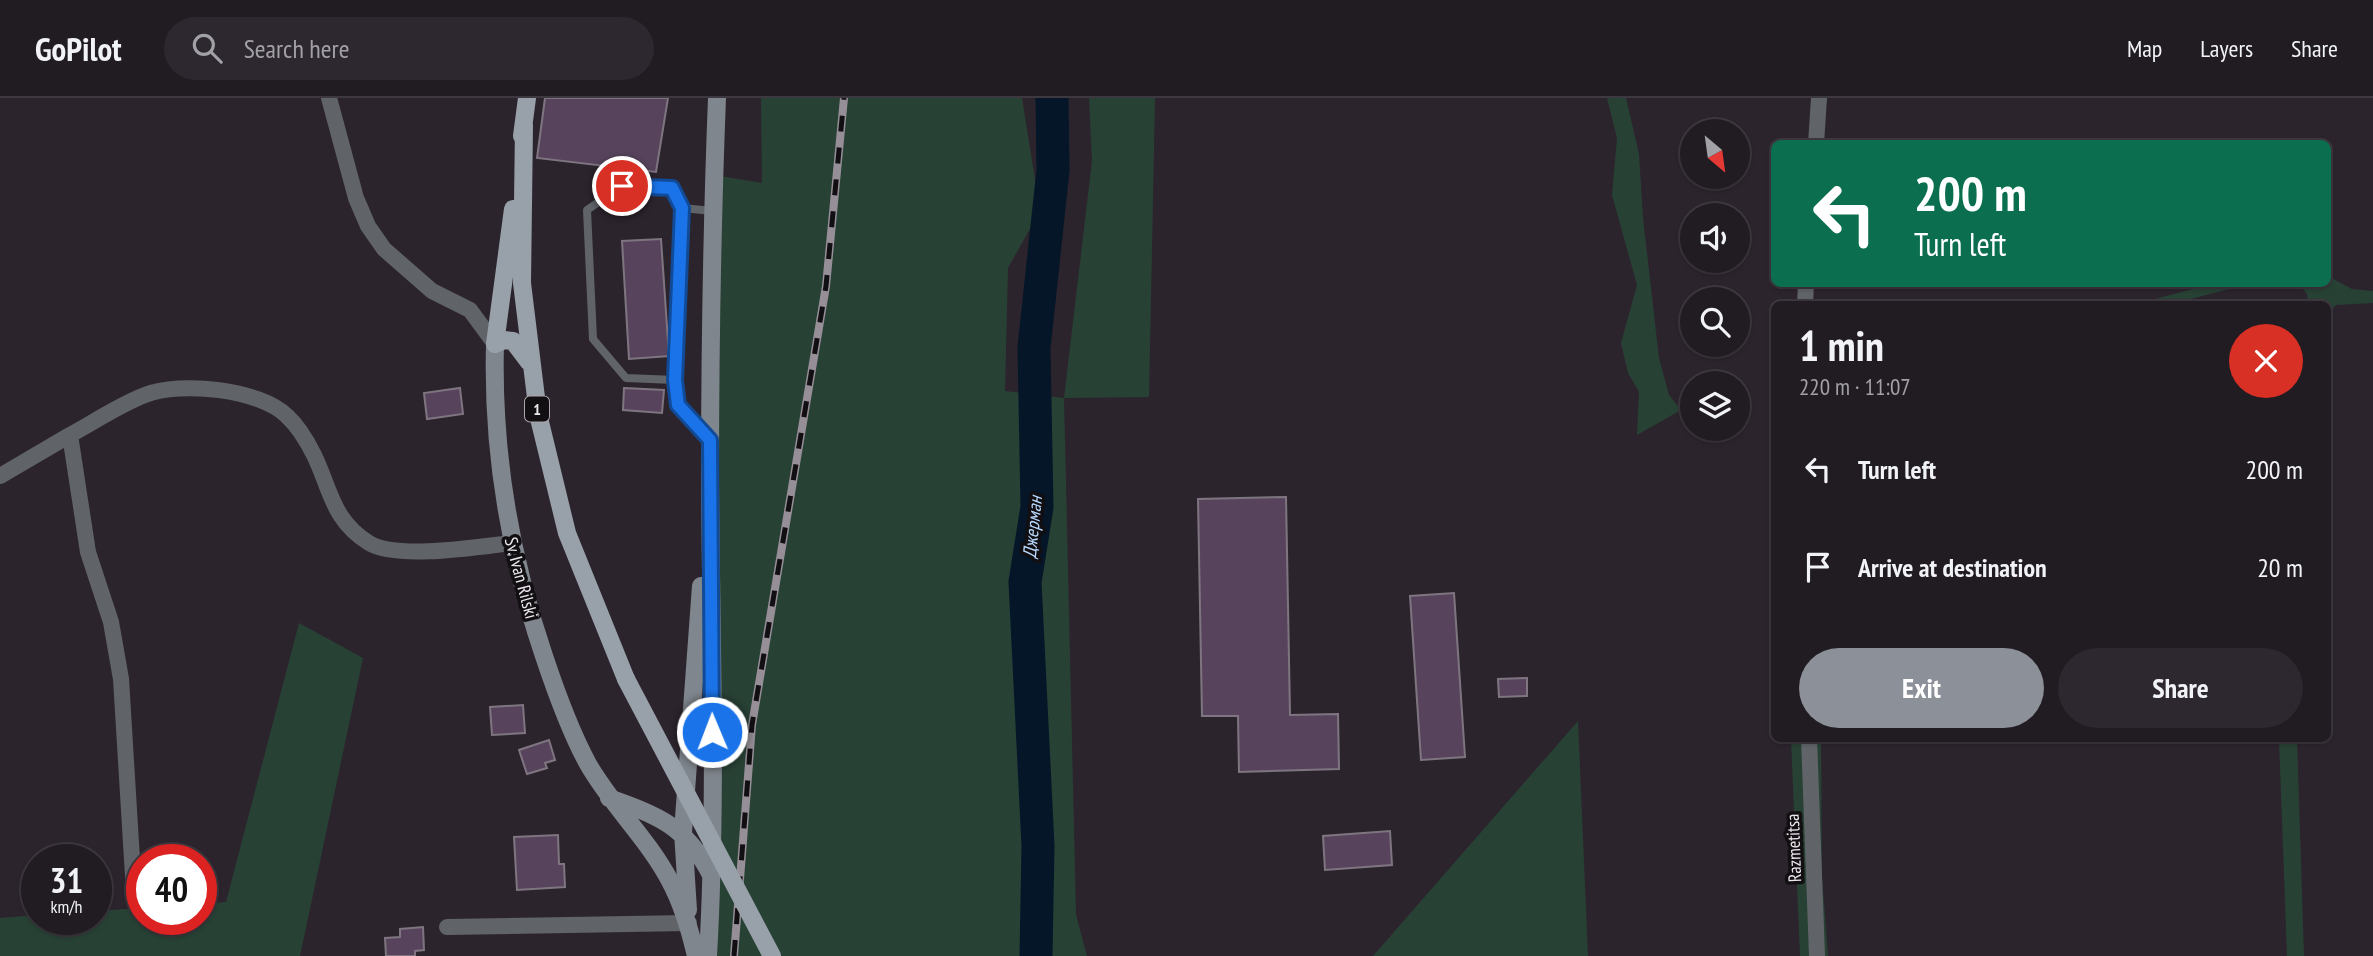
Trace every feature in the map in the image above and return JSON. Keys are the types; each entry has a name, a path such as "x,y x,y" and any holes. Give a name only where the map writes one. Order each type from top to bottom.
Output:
{"main road":[{"name":"1","path":"527,98 524,125 522,283 538,414 567,533 626,679 772,956"},
{"path":"495,344 524,125"},
{"path":"495,344 504,340 513,341 521,348 531,367"}],"street":[{"path":"329,98 356,198 368,226 384,249 432,290 470,310 495,344"},
{"path":"708,956 712,878 710,440 713,211 718,98"},
{"path":"1816,140 1819,98"},
{"name":"Sv. Ivan Rilski","path":"495,344 496,445 511,543 551,678 586,760 607,797 670,881 689,923 696,956"},
{"path":"0,476 146,395 178,389 222,391 264,401 286,415 302,432 315,457 334,507 371,544 410,552 511,543"},
{"path":"70,435 88,552 111,622 121,679 131,844"},
{"path":"447,927 689,923 683,832 710,478"},
{"name":"Razmetitsa","path":"1809,742 1817,956"},
{"path":"607,797 634,807 683,832 699,852 712,878"}],"lane":[{"path":"675,380 626,378 593,339 587,210 622,186 672,188 682,208 675,380 678,405 710,440"},
{"path":"682,208 713,211"}],"green space":[{"path":"761,98 1022,98 1040,211 1008,268 1005,391 1064,398 1076,915 1087,956 708,956 714,175 762,183"},
{"path":"1089,98 1155,98 1149,397 1064,398 1092,161"},
{"path":"1607,98 1626,98 1639,154 1643,218 1659,358 1669,395 1680,409 1637,435 1639,392 1628,373 1621,343 1637,285 1612,195 1617,138"},
{"path":"2331,278 2352,289 2373,291 2373,303 2336,305 2331,311 2331,301 2308,301 2307,294 2301,287 2331,287"},
{"path":"2201,287 2237,287 2183,301 2147,301"},
{"path":"299,623 363,658 300,956 0,956 0,918 21,916 21,935 112,935 112,910 126,909 126,935 217,935 217,903 226,902"},
{"path":"1578,721 1588,956 1373,956"},
{"path":"1791,742 1821,742 1822,876 1828,956 1800,956"},
{"path":"2279,742 2297,742 2304,956 2287,956"}],"building":[{"path":"545,98 668,98 656,172 537,158"},
{"path":"661,239 669,356 629,359 622,241"},
{"path":"460,388 463,414 427,419 424,393"},
{"path":"624,388 664,390 662,413 623,410"},
{"path":"1286,497 1290,715 1338,714 1339,769 1239,772 1238,716 1202,716 1198,499"},
{"path":"1454,593 1465,757 1421,760 1410,596"},
{"path":"1527,678 1527,696 1499,697 1498,679"},
{"path":"523,705 525,733 492,735 490,707"},
{"path":"549,740 555,760 545,763 547,768 527,774 519,750"},
{"path":"1390,831 1392,865 1325,870 1323,836"},
{"path":"558,835 559,864 564,864 565,887 517,890 514,837"},
{"path":"423,927 424,950 415,951 415,956 386,956 385,938 400,937 400,929"}],"waterway":[{"name":"Джерман","path":"1036,956 1038,846 1025,582 1037,507 1034,348 1053,170 1052,98"}],"railway":[{"path":"734,956 752,725 826,286 844,98"}],"route":[{"path":"622,186 672,188 682,208 675,380 678,405 710,440 712,732"}]}
